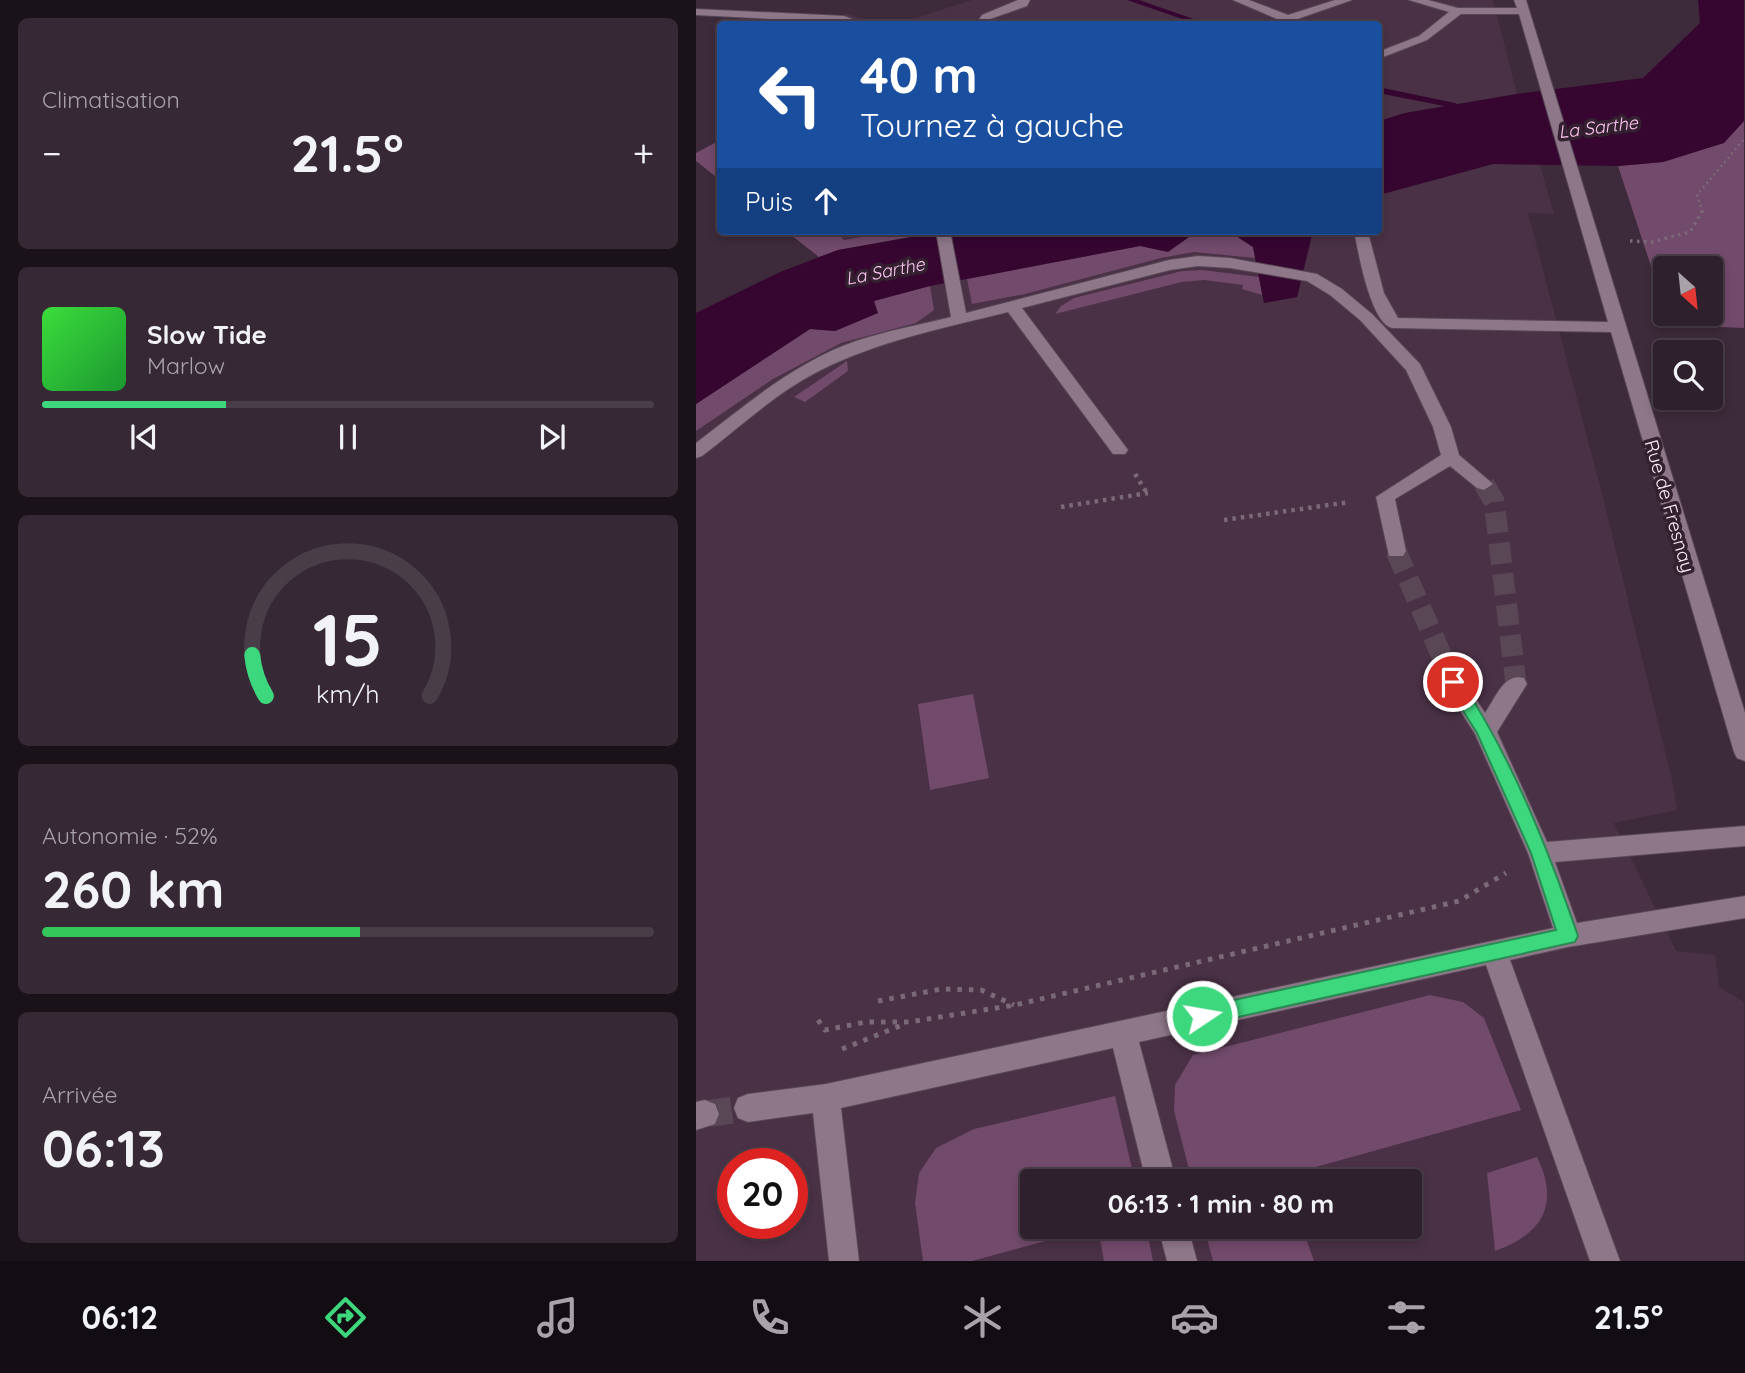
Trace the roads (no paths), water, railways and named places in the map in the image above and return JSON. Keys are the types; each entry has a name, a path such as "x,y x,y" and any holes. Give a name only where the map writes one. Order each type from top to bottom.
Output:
{"street":[{"path":"984,21 986,17 1023,4 1024,0"},
{"path":"1239,0 1288,19"},
{"path":"1282,21 1346,0"},
{"path":"1415,0 1458,11 1521,6"},
{"name":"Rue de Fresnay","path":"1521,6 1744,752"},
{"path":"1382,54 1423,38 1458,11"},
{"path":"698,15 851,21"},
{"path":"944,235 959,318"},
{"path":"1362,236 1376,293 1392,323 1618,327"},
{"path":"696,452 781,387 811,368 861,345 1169,265 1198,261 1230,263 1312,277 1366,317 1414,368 1442,427 1451,457 1484,484"},
{"path":"1011,305 1119,450"},
{"path":"1396,551 1386,496 1451,457"},
{"path":"1453,682 1485,731 1540,853 1568,936"},
{"path":"1485,731 1516,684"},
{"path":"1540,853 1744,836"},
{"path":"748,1108 826,1098 1568,936 1744,907"},
{"path":"1494,952 1605,1261"},
{"path":"1123,1033 1158,1169"},
{"path":"826,1098 844,1261"},
{"path":"1176,1239 1182,1261"}],"water":[{"name":"La Sarthe","path":"1698,0 1744,0 1744,121 1724,143 1663,162 1618,166 1493,164 1382,194 1382,120 1405,113 1517,94 1643,78 1700,23"},
{"name":"La Sarthe","path":"923,235 1205,235 1189,237 1168,252 1140,246 930,286 874,301 878,313 835,331 810,329 696,404 696,313 780,272 838,250"},
{"path":"1235,235 1312,235 1297,297 1264,303 1253,247"}],"waterway":[{"path":"1131,0 1195,21"},
{"path":"1382,91 1452,105 1471,114"}],"tunnel":[{"path":"1484,484 1494,501 1516,684"},
{"path":"1396,551 1453,682"},
{"path":"705,1114 748,1108"}]}
